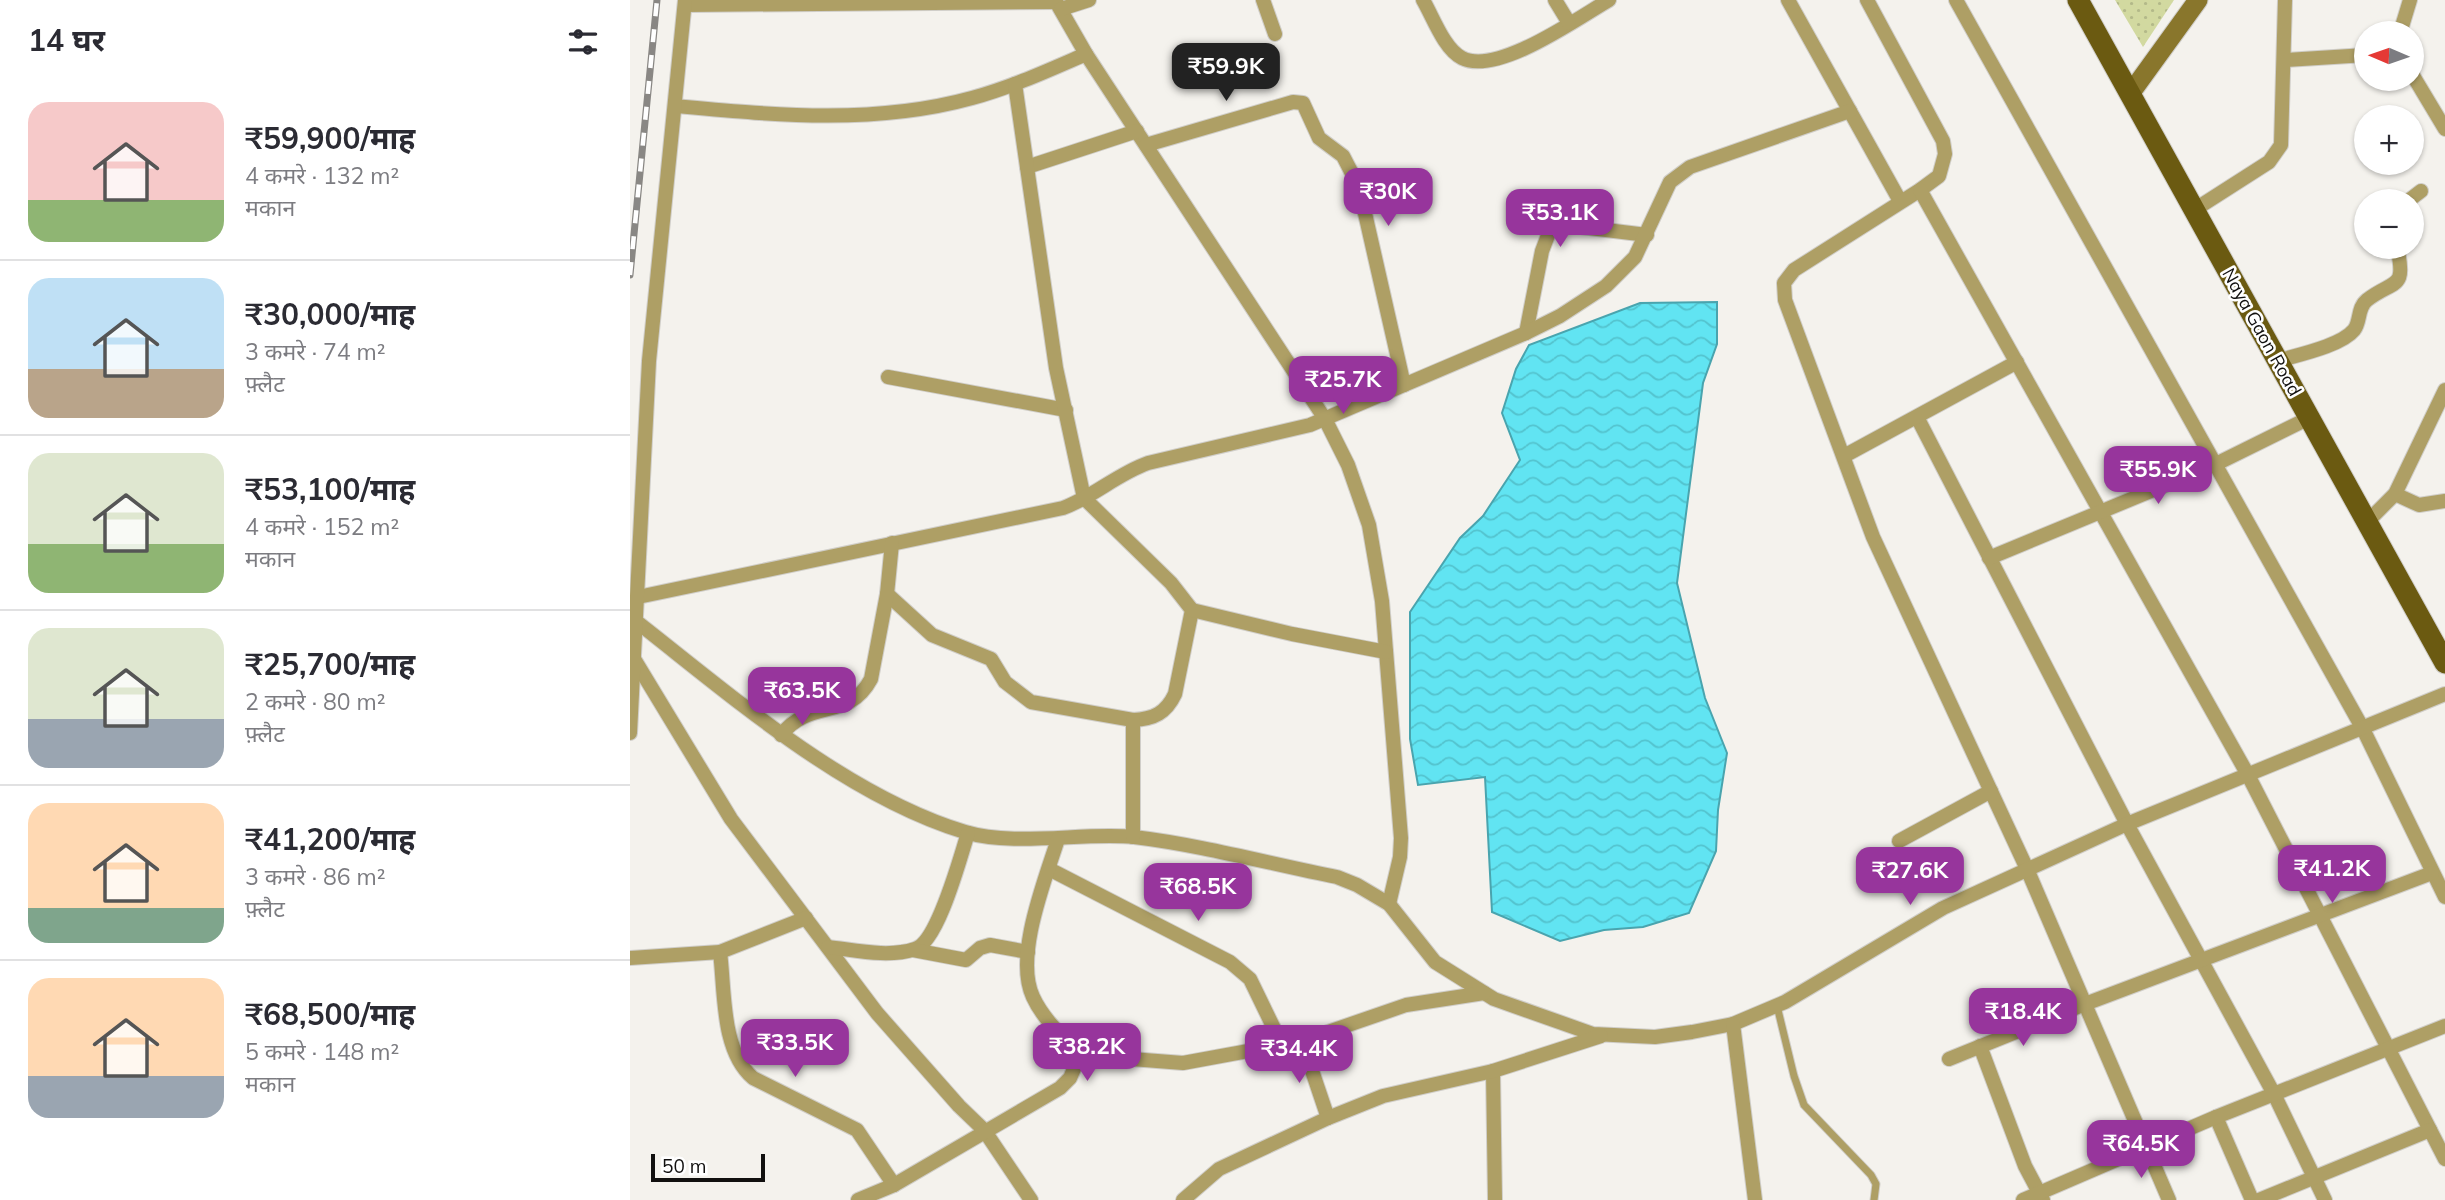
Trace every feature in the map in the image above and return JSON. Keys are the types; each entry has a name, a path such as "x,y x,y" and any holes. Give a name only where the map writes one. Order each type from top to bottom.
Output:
{"main road":[{"name":"Naya Gaon Road","path":"2078,0 2445,663"}],"street":[{"path":"630,733 649,361 685,2 1057,4 1089,0"},
{"path":"1263,0 1275,34"},
{"path":"1423,0 1460,58 1475,62 1493,61 1609,0"},
{"path":"1555,0 1569,23"},
{"path":"1788,0 1900,201"},
{"path":"1867,0 1943,141 1943,166 1939,176 1920,190 1794,270 1784,283 1785,300 1873,537 2027,869 2169,1200"},
{"path":"1956,0 2362,729 2445,897"},
{"path":"2130,94 2198,0"},
{"path":"2194,210 2269,162 2278,151 2283,139 2285,0"},
{"path":"2404,21 2410,0"},
{"path":"1057,4 1086,54 1325,419 1348,465 1369,525 1382,601 1401,838 1400,857 1389,904"},
{"path":"675,106 834,117 907,110 970,99 1015,84 1086,54"},
{"path":"2285,60 2354,56"},
{"path":"1015,84 1056,368 1084,498 1171,583 1192,610 1292,634 1386,652"},
{"path":"2422,91 2445,129"},
{"path":"1146,145 1293,102 1303,103 1319,138 1343,156 1359,187 1404,385"},
{"path":"636,608 892,542 1050,511 1084,498 1127,470 1325,419 1526,333 1560,316 1606,286 1634,257 1676,174 1850,111"},
{"path":"1027,167 1137,131"},
{"path":"1920,190 2248,775 2318,916 2445,1158"},
{"path":"1526,333 1542,251 1553,228 1565,225 1647,235"},
{"path":"2277,360 2327,345 2352,332 2366,301 2389,289 2397,281 2400,259"},
{"path":"1844,456 2017,362"},
{"path":"888,377 1066,410"},
{"path":"2367,522 2395,494 2445,390"},
{"path":"1917,417 2127,824 2274,1094 2325,1200"},
{"path":"1989,558 2216,464 2309,418"},
{"path":"2395,494 2419,505 2445,501"},
{"path":"781,735 803,715 853,702 865,690 871,679 887,594 892,542"},
{"path":"887,594 932,635 991,659 1005,682 1031,702 1133,720 1149,719 1169,707 1175,694 1192,610"},
{"path":"636,608 781,735 890,801 968,833 1058,839 1133,837 1337,877 1389,904 1435,962 1484,993 1593,1034 1604,1035 1655,1037 1734,1024 1777,1005 1943,908 2027,869 2127,824 2445,694"},
{"path":"634,659 731,819 886,1023 959,1106 984,1130 1031,1200"},
{"path":"1133,720 1133,837"},
{"path":"1899,841 1991,791"},
{"path":"913,950 929,939 968,833"},
{"path":"1058,839 1028,952 1027,972 1032,996 1041,1012 1080,1055 1183,1063 1302,1041 1406,1005 1484,993"},
{"path":"1049,869 1230,962 1250,979 1282,1045"},
{"path":"1949,1059 2085,1004 2432,873"},
{"path":"630,958 720,952 806,918"},
{"path":"828,947 880,953 913,950 966,960 980,948 990,945 1028,952"},
{"path":"720,952 731,1040 742,1069 753,1078 857,1130 894,1185"},
{"path":"1734,1024 1755,1200"},
{"path":"2023,1200 2042,1197 2145,1146 2445,1026"},
{"path":"1183,1200 1219,1169 1328,1118 1383,1096 1493,1071 1604,1035"},
{"path":"1302,1041 1328,1118"},
{"path":"1980,1046 2025,1166 2042,1197"},
{"path":"858,1200 894,1185 1060,1088 1070,1078 1080,1055"},
{"path":"1493,1071 1494,1200"},
{"path":"2216,1117 2252,1200"},
{"path":"2259,1200 2430,1130"}],"lane":[{"path":"1777,1005 1794,1076 1804,1104 1871,1175 1876,1184 1874,1200"}],"green space":[{"path":"2115,0 2174,0 2143,47"}],"water":[{"path":"1717,302 1717,344 1703,383 1677,583 1705,698 1727,753 1718,810 1716,851 1689,913 1643,927 1604,930 1560,941 1492,912 1485,777 1418,785 1410,739 1410,612 1460,538 1483,516 1520,460 1502,413 1516,369 1529,345 1640,303"}],"railway":[{"path":"630,275 657,0"}]}
